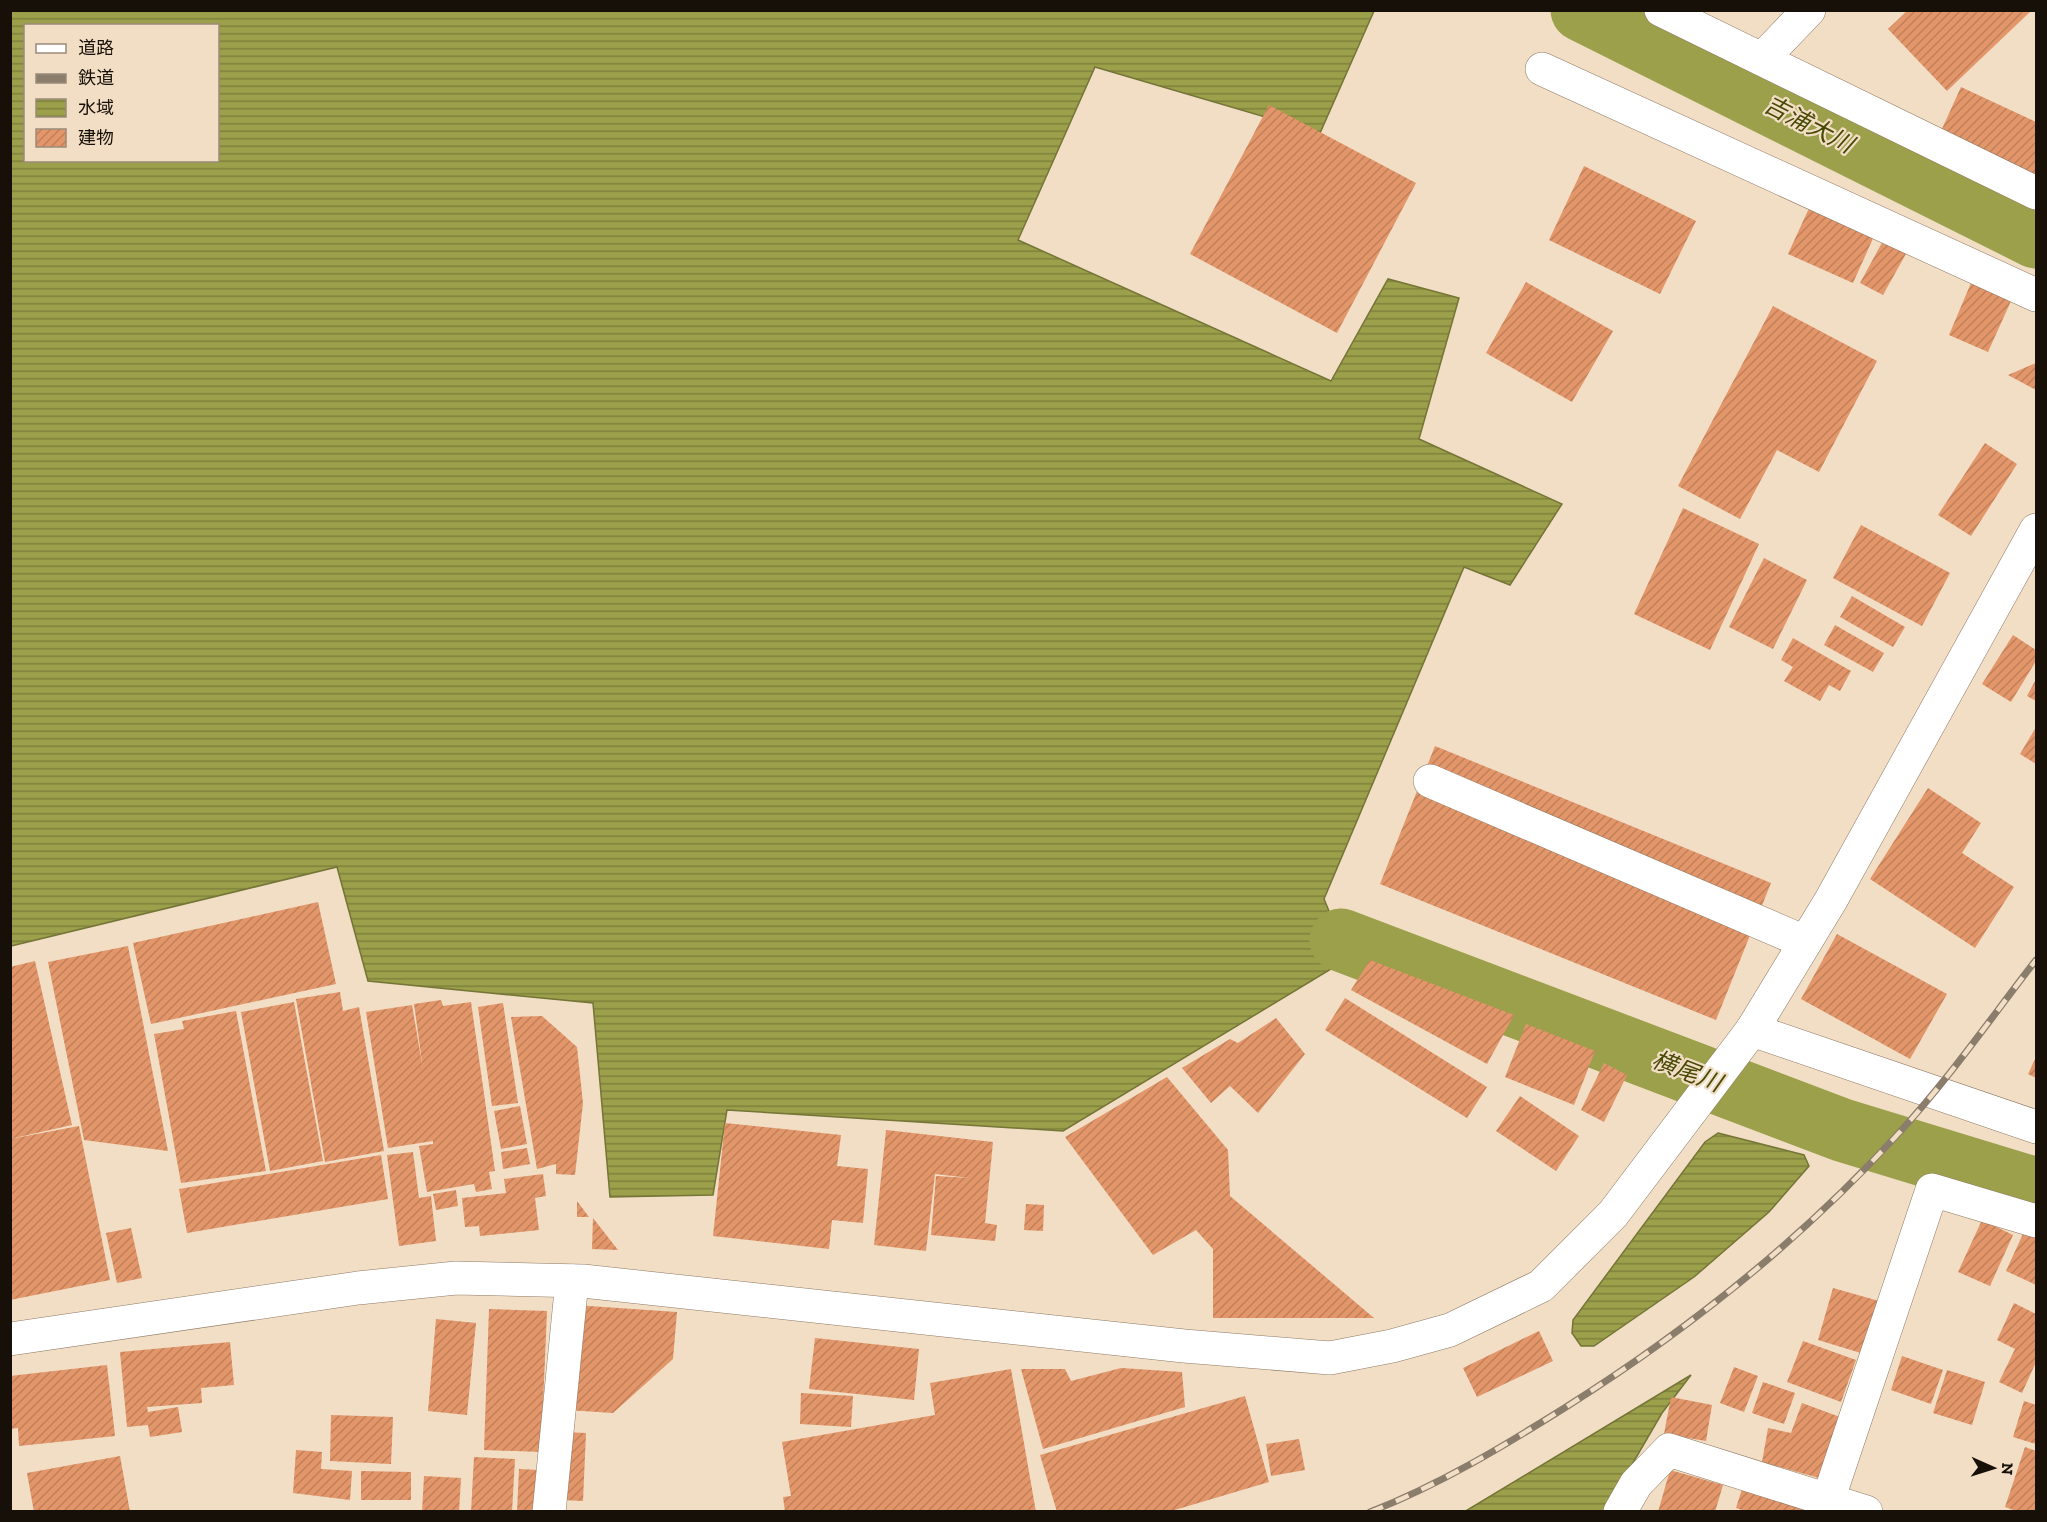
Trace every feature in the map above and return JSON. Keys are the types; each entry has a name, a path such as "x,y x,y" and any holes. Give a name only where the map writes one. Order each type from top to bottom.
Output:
{"street":[{"path":"1661,10 2037,194"},
{"path":"1761,59 1809,10"},
{"path":"1542,69 2037,295"},
{"path":"10,1339 358,1288 456,1278 572,1281 1172,1345 1330,1358 1392,1346 1450,1330 1541,1286 1613,1214 1752,1030 1831,900 2037,530"},
{"path":"1430,781 1805,942"},
{"path":"1752,1030 2037,1127"},
{"path":"1826,1506 1932,1190 2037,1221"},
{"path":"549,1512 572,1281"},
{"path":"1620,1512 1636,1484 1669,1450 1826,1506 1866,1512"}],"water":[{"path":"10,11 1374,11 1320,133 1095,67 1018,240 1331,381 1388,279 1459,298 1419,439 1562,504 1510,585 1464,567 1324,899 1341,940 1331,969 1063,1131 727,1110 713,1195 610,1197 593,1003 368,981 337,867 11,946"},
{"path":"1718,1133 1804,1155 1809,1166 1769,1212 1694,1277 1594,1346 1581,1346 1572,1333 1573,1320 1705,1142"},
{"path":"1691,1375 1662,1413 1605,1511 1464,1512"}],"building":[{"path":"1908,10 2032,10 1947,91 1888,29"},
{"path":"1961,87 2036,122 2036,188 1936,142"},
{"path":"1269,105 1416,183 1337,333 1190,254"},
{"path":"1584,166 1696,221 1660,294 1549,240"},
{"path":"1810,206 1875,234 1853,283 1788,254"},
{"path":"1884,239 1907,252 1883,295 1860,283"},
{"path":"1526,282 1613,331 1572,402 1486,353"},
{"path":"1971,283 2011,301 1988,352 1949,335"},
{"path":"1773,306 1877,361 1819,472 1777,450 1740,519 1678,486"},
{"path":"2036,363 2036,390 2008,375"},
{"path":"1985,443 2017,464 1971,536 1938,515"},
{"path":"1683,508 1759,544 1710,650 1634,614"},
{"path":"1861,525 1950,573 1922,626 1833,578"},
{"path":"1764,558 1807,580 1773,649 1729,627"},
{"path":"1852,596 1905,627 1893,647 1840,617"},
{"path":"1835,625 1884,653 1873,672 1824,645"},
{"path":"2013,635 2036,650 2036,661 2011,702 1982,684"},
{"path":"1793,638 1851,671 1840,691 1829,685 1820,701 1784,681 1793,667 1781,660"},
{"path":"2036,679 2036,701 2027,696"},
{"path":"2036,727 2036,764 2020,754"},
{"path":"1435,746 1771,883 1716,1020 1380,884"},
{"path":"1928,788 1981,823 1962,853 2014,887 1975,948 1870,879"},
{"path":"318,902 336,984 151,1024 133,943"},
{"path":"1837,934 1947,994 1910,1059 1801,999"},
{"path":"128,946 168,1151 84,1140 48,962"},
{"path":"1370,960 1514,1015 1487,1064 1351,990"},
{"path":"35,961 72,1125 10,1139 10,967"},
{"path":"340,992 343,1011 359,1007 384,1151 325,1162 296,999"},
{"path":"1345,998 1487,1087 1467,1118 1325,1030"},
{"path":"441,1000 443,1006 471,1002 495,1171 489,1172 492,1189 476,1192 474,1184 427,1192 419,1146 433,1144 433,1141 388,1148 366,1012 412,1005 423,1069 414,1004"},
{"path":"294,1002 323,1161 270,1171 241,1012"},
{"path":"503,1003 518,1103 492,1106 478,1007"},
{"path":"236,1011 266,1171 181,1183 154,1034 184,1029 182,1021"},
{"path":"542,1016 577,1047 583,1103 575,1175 556,1174 556,1164 537,1169 511,1017"},
{"path":"1276,1018 1305,1054 1258,1113 1230,1086 1211,1103 1182,1068 1230,1039 1238,1043"},
{"path":"1526,1024 1595,1051 1574,1105 1505,1077"},
{"path":"2036,1057 2036,1078 2028,1074"},
{"path":"1604,1063 1627,1075 1604,1122 1581,1110"},
{"path":"1167,1077 1228,1150 1230,1196 1374,1318 1213,1318 1213,1249 1196,1230 1153,1255 1065,1137"},
{"path":"1520,1096 1579,1136 1556,1171 1496,1131"},
{"path":"520,1106 527,1144 501,1149 494,1111"},
{"path":"725,1123 841,1135 837,1166 868,1169 863,1223 832,1220 829,1249 713,1236"},
{"path":"79,1126 110,1280 10,1300 10,1139"},
{"path":"886,1130 993,1142 985,1223 997,1225 995,1241 931,1235 936,1176 970,1178 935,1174 926,1251 874,1245"},
{"path":"527,1148 530,1164 503,1169 501,1152"},
{"path":"413,1152 419,1198 431,1196 436,1241 399,1246 387,1155"},
{"path":"381,1155 388,1199 187,1233 179,1189"},
{"path":"543,1174 546,1196 535,1198 539,1230 480,1236 479,1226 465,1227 462,1198 506,1193 504,1179"},
{"path":"456,1190 458,1206 436,1210 433,1194"},
{"path":"577,1201 589,1217 577,1217"},
{"path":"1026,1204 1044,1205 1043,1231 1024,1230"},
{"path":"593,1218 618,1250 592,1249"},
{"path":"1982,1220 2013,1235 1990,1286 1958,1272"},
{"path":"2027,1225 2036,1229 2036,1285 2006,1271"},
{"path":"131,1228 142,1278 117,1283 106,1233"},
{"path":"1833,1288 1879,1301 1864,1354 1818,1340"},
{"path":"2014,1303 2036,1314 2036,1362 2022,1393 1999,1382 2015,1349 1997,1340"},
{"path":"574,1305 677,1312 673,1359 613,1413 567,1410"},
{"path":"489,1309 547,1311 541,1452 484,1450"},
{"path":"436,1319 476,1323 467,1415 428,1411"},
{"path":"1539,1331 1553,1361 1477,1397 1463,1368"},
{"path":"815,1338 919,1349 914,1400 809,1389"},
{"path":"1803,1341 1856,1360 1841,1402 1787,1382"},
{"path":"230,1342 234,1385 201,1388 202,1403 147,1407 148,1412 178,1407 182,1432 150,1437 148,1425 127,1427 120,1352"},
{"path":"1902,1356 1943,1370 1931,1404 1891,1390"},
{"path":"107,1365 115,1436 19,1446 18,1428 10,1429 10,1376"},
{"path":"1734,1367 1758,1376 1744,1412 1720,1403"},
{"path":"1121,1368 1182,1372 1185,1407 1043,1449 1021,1369 1065,1369 1071,1381"},
{"path":"1011,1369 1036,1512 785,1512 783,1497 791,1496 782,1442 935,1415 930,1383"},
{"path":"1947,1370 1985,1382 1972,1425 1933,1413"},
{"path":"1763,1382 1795,1393 1784,1424 1752,1413"},
{"path":"801,1393 853,1396 851,1427 800,1424"},
{"path":"1245,1396 1269,1482 1168,1512 1057,1512 1040,1455"},
{"path":"1671,1397 1712,1405 1706,1441 1664,1434"},
{"path":"2024,1401 2036,1405 2036,1444 2013,1437"},
{"path":"1802,1403 1840,1417 1819,1478 1762,1462 1768,1428 1791,1433"},
{"path":"331,1415 393,1417 391,1464 330,1461"},
{"path":"565,1432 586,1433 583,1501 562,1500"},
{"path":"1299,1439 1305,1470 1271,1476 1266,1444"},
{"path":"2025,1447 2036,1451 2036,1512 2019,1512 2005,1507"},
{"path":"296,1450 322,1452 321,1469 352,1471 350,1500 293,1493"},
{"path":"120,1456 130,1512 34,1512 27,1473"},
{"path":"474,1457 515,1459 512,1512 471,1512"},
{"path":"519,1469 540,1470 538,1512 517,1512"},
{"path":"1670,1470 1723,1485 1715,1512 1658,1512"},
{"path":"361,1471 411,1472 411,1500 361,1500"},
{"path":"424,1476 461,1478 459,1512 422,1512"},
{"path":"1742,1489 1802,1508 1801,1512 1748,1512 1736,1508"}],"waterway":[{"name":"吉浦大川","path":"1582,10 2036,237"},
{"name":"横尾川","path":"1341,940 1842,1130 2036,1189"}],"railway":[{"path":"1370,1512 1446,1477 1543,1422 1656,1347 1741,1282 1822,1211 1898,1134 1952,1071 2036,960"}]}
